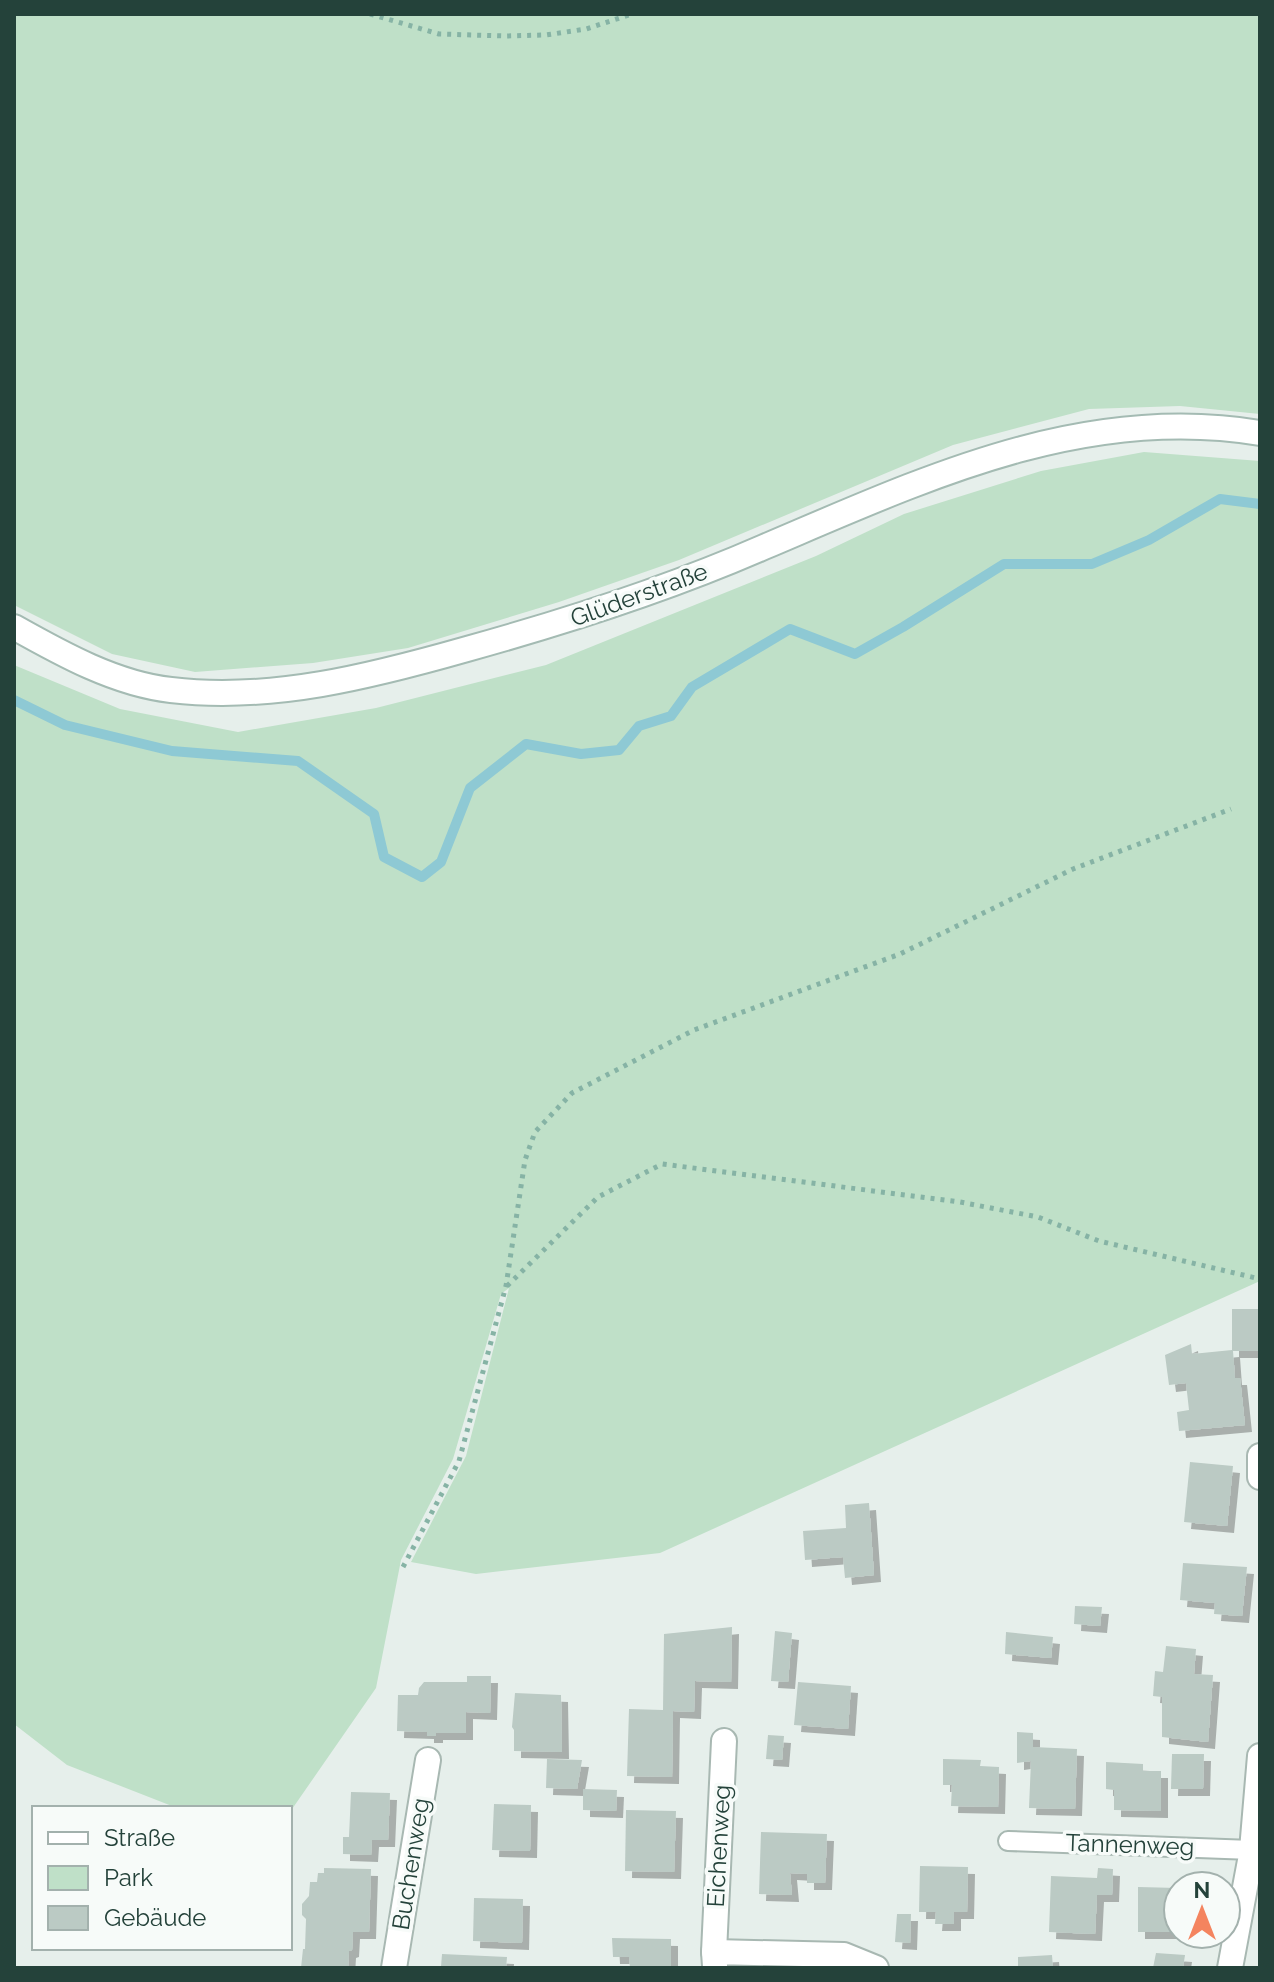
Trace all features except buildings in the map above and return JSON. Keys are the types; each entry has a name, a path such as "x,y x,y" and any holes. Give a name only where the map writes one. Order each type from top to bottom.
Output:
{"main road":[{"name":"Glüderstraße","path":"14,627 80,662 168,690 264,692 319,684 438,657 622,603 907,487 1004,452 1056,439 1156,428 1204,427 1260,433"},
{"path":"1260,1456 1260,1477"},
{"name":"Eichenweg","path":"724,1741 715,1960 844,1955 876,1968"},
{"path":"1230,1968 1252,1850 1260,1756"},
{"name":"Buchenweg","path":"394,1968 428,1760"}],"lane":[{"name":"Tannenweg","path":"1008,1841 1252,1850"}],"path":[{"path":"370,14 439,34 506,36 546,35 586,29 632,14"},
{"path":"403,1567 459,1461 506,1286 525,1160 535,1132 572,1093 694,1030 900,954 1073,869 1231,809"},
{"path":"506,1286 598,1197 662,1164 960,1202 1038,1217 1099,1241 1260,1279"}],"green space":[{"path":"14,14 1260,14 1260,414 1180,406 1089,409 953,445 679,560 559,602 408,648 313,663 195,672 112,654 14,605"},
{"path":"1144,452 1260,461 1260,1281 660,1553 476,1574 411,1562 466,1456 509,1288 501,1294 453,1459 401,1560 376,1688 292,1809 292,1806 172,1806 67,1765 14,1724 14,665 120,709 238,732 376,708 546,665 816,556 904,514 1041,471"}],"waterway":[{"path":"14,700 65,725 172,751 298,761 374,814 384,857 422,877 441,862 470,788 526,744 581,754 619,750 639,726 671,716 692,687 790,629 855,654 1004,564 1092,564 1149,540 1220,499 1260,504"}]}
